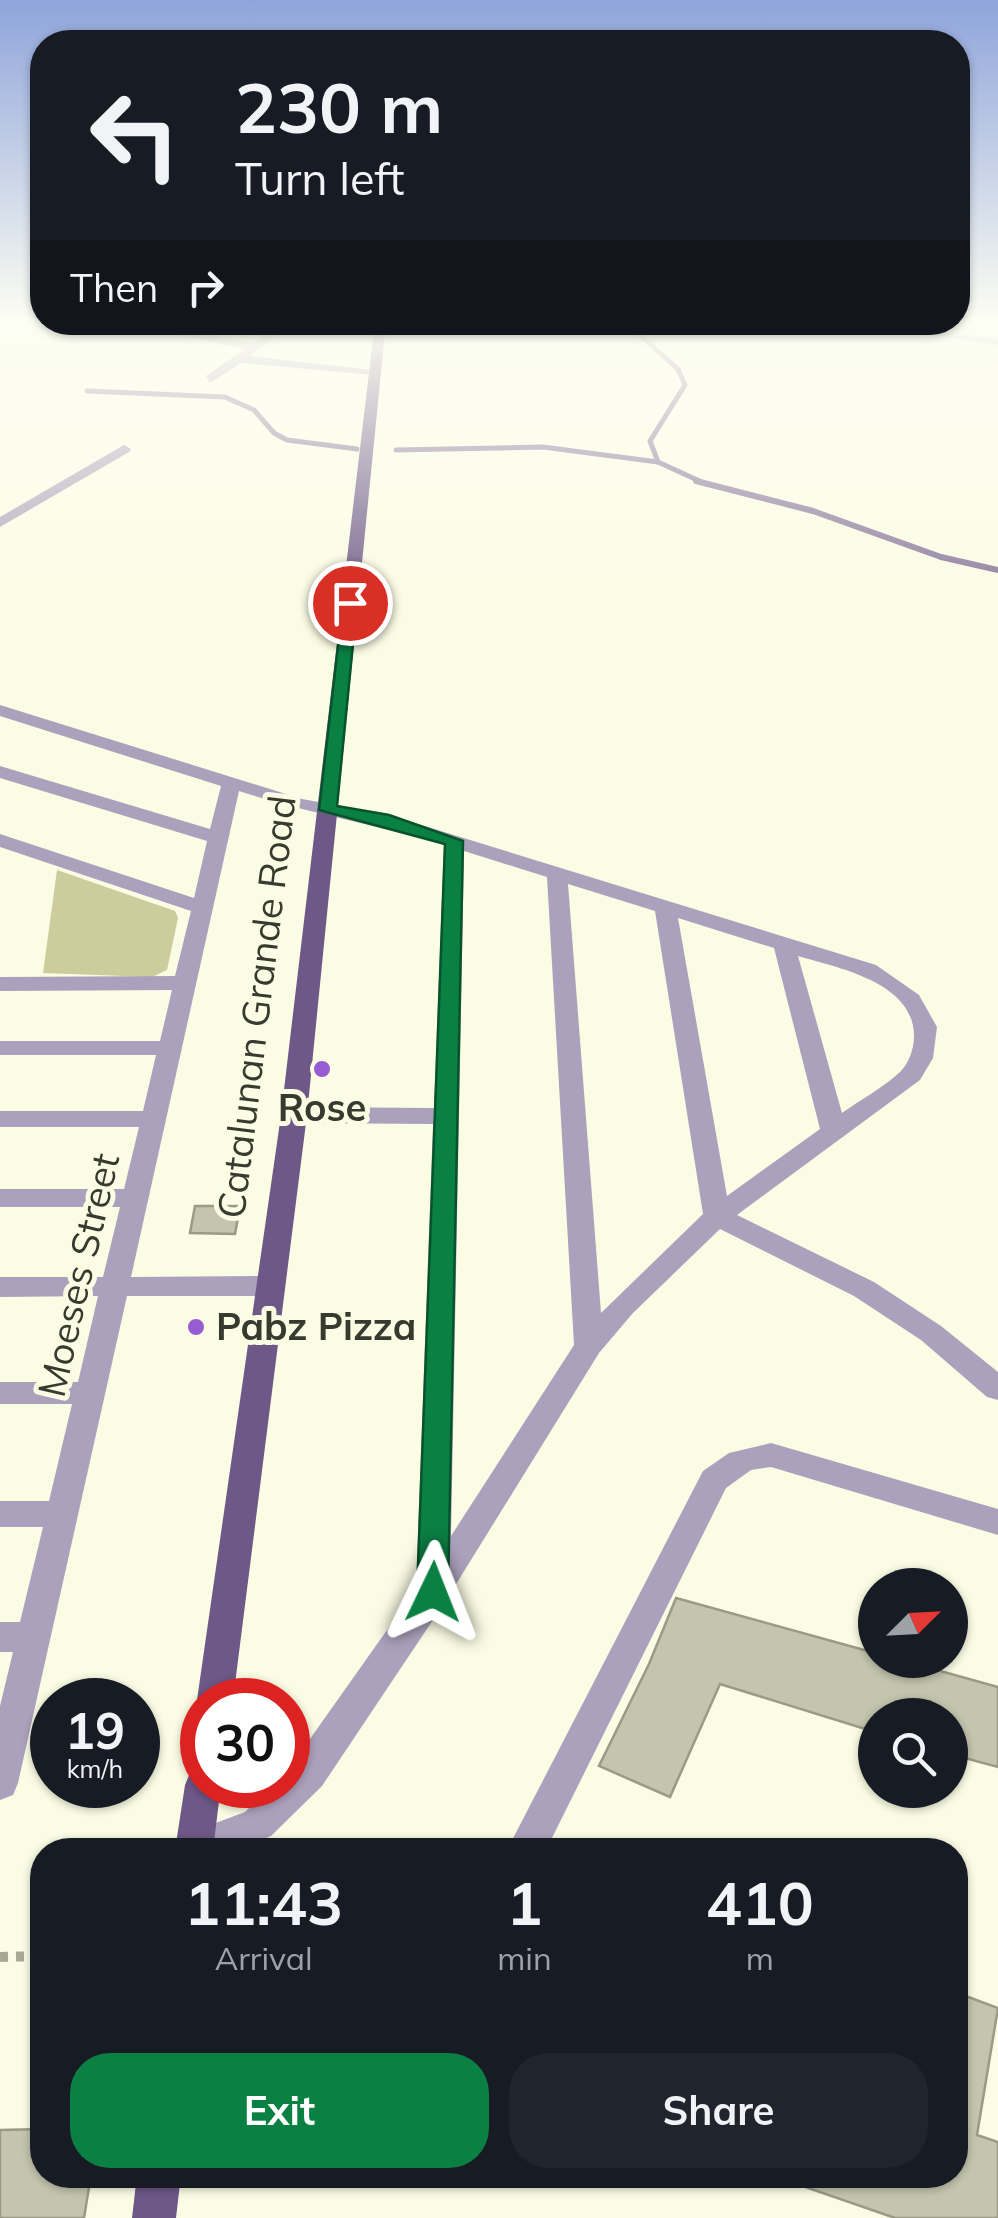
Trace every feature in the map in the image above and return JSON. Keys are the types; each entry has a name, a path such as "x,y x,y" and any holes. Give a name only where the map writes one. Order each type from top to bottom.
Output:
{"main road":[{"name":"Catalunan Grande Road","path":"218,1678 294,1115 370,423"},
{"path":"196,1838 200,1808"},
{"path":"154,2218 157,2188"}],"street":[{"path":"0,524 124,450"},
{"path":"0,710 231,784 328,810 382,819 784,943 891,981 918,1007 924,1023 927,1041 923,1060 911,1075 717,1216 652,1276 590,1346 433,1592 309,1774 258,1824 224,1838"},
{"path":"0,772 219,838"},
{"name":"Moeses Street","path":"0,1783 17,1637 63,1514 231,784"},
{"path":"433,1592 454,841"},
{"path":"0,842 203,908"},
{"path":"556,873 590,1346"},
{"path":"665,906 717,1216"},
{"path":"784,943 834,1132"},
{"path":"0,984 185,983"},
{"path":"0,1048 170,1048"},
{"path":"294,1115 446,1116"},
{"path":"0,1119 154,1118"},
{"path":"0,1198 136,1198"},
{"path":"717,1216 864,1289 932,1333 998,1389"},
{"path":"0,1287 272,1286"},
{"path":"0,1393 91,1393"},
{"path":"532,1838 714,1480 729,1465 748,1457 771,1456 998,1522"},
{"path":"0,1514 63,1514"}],"path":[{"path":"0,1957 30,1956"}],"green space":[{"path":"57,870 175,911 178,918 167,970 152,977 43,973"}],"building":[{"path":"195,1206 240,1206 235,1234 190,1233"},
{"path":"676,1598 858,1648 858,1678 966,1678 998,1687 998,1767 968,1759 968,1698 858,1698 858,1727 720,1684 670,1797 599,1766"},
{"path":"968,1997 998,2008 977,2135 998,2142 998,2218 895,2218 808,2188 968,2188"},
{"path":"30,2129 30,2188 89,2188 84,2218 0,2218 0,2130"}],"waterway":[{"path":"265,423 287,440 357,449"},
{"path":"658,462 650,441 662,423"},
{"path":"396,450 543,447 658,462"},
{"path":"658,462 704,483"},
{"path":"696,481 704,483"},
{"path":"704,483 813,511 941,557 998,570"}],"place":[{"name":"Rose","path":"322,1069"},
{"name":"Pabz Pizza","path":"196,1327"}],"route":[{"path":"350,603 328,810 382,819 454,841 433,1592"}]}
